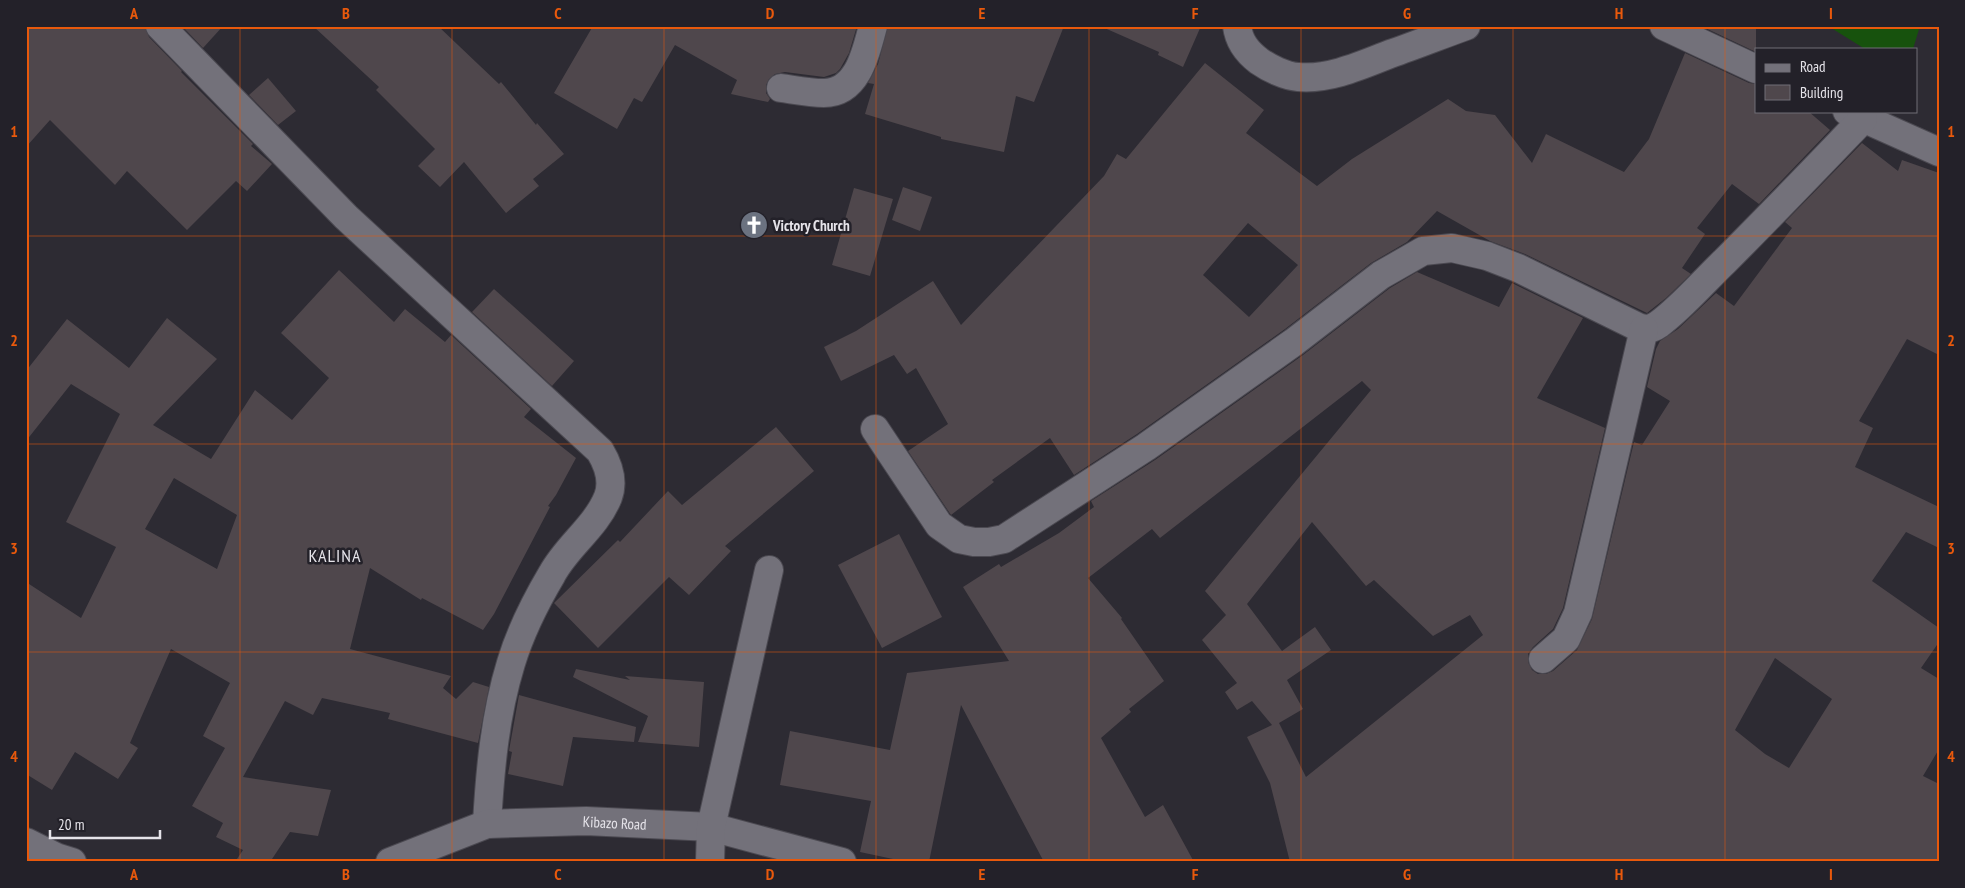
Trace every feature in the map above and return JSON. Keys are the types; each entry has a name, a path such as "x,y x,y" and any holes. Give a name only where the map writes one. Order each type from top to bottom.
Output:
{"street":[{"path":"160,26 346,217 600,451 608,464 611,487 600,514 553,572 511,662 500,706 490,769 488,824"},
{"path":"781,88 826,93 845,86 862,65 873,26"},
{"path":"1237,26 1242,44 1250,54 1271,68 1297,77 1316,76 1349,69 1466,26"},
{"path":"1664,26 1755,68"},
{"path":"875,428 939,525 960,539 974,542 989,542 1004,539 1146,447 1294,342 1381,275 1423,251 1452,248 1487,256 1518,268 1644,329 1651,328 1660,324 1691,295 1772,214 1855,115 1939,152"},
{"path":"1542,659 1566,639 1578,613 1644,329"},
{"path":"710,862 712,827 769,570"},
{"name":"Kibazo Road","path":"390,862 488,824 586,821 712,827 842,862"},
{"path":"26,842 56,857 72,862"}],"green space":[{"path":"1828,26 1920,26 1913,48 1863,48"}],"building":[{"path":"26,26 145,26 149,37 181,72 253,144 251,146 272,164 247,191 236,181 187,230 127,171 115,185 50,120 26,147"},
{"path":"182,26 223,26 203,48"},
{"path":"313,26 438,26 499,84 501,82 536,125 537,123 564,154 533,179 539,186 506,213 464,162 440,187 418,166 435,149 376,90 379,87"},
{"path":"593,26 857,26 849,53 836,73 824,77 785,72 775,74 766,85 766,93 770,99 768,102 731,94 737,80 675,45 642,102 634,98 617,129 554,93"},
{"path":"888,26 1064,26 1034,102 1016,96 1004,152 941,139 941,137 865,114 874,84 868,83 878,64"},
{"path":"1100,26 1201,26 1183,67 1158,55 1159,52"},
{"path":"1701,26 1756,26 1755,52"},
{"path":"1685,53 1749,83 1755,84 1755,112 1809,112 1830,130 1759,204 1732,184 1697,228 1705,234 1682,268 1691,274 1647,313 1525,254 1490,241 1437,211 1407,242 1371,263 1285,329 1137,434 1074,475 1050,438 992,480 994,482 951,515 908,451 948,424 916,368 907,374 894,355 841,381 824,347 856,331 933,281 961,325 1104,176 1117,154 1126,159 1205,63 1264,110 1246,133 1317,186 1352,159 1448,99 1466,111 1495,115 1532,163 1546,134 1624,172 1649,139","holes":["1248,223 1298,265 1249,317 1203,275"]},
{"path":"268,78 296,111 278,125 249,95"},
{"path":"1862,143 1898,171 1902,160 1939,173 1939,355 1907,339 1859,421 1873,428 1855,467 1939,507 1939,548 1906,532 1872,581 1939,628 1939,642 1921,668 1939,679 1939,749 1923,776 1939,784 1939,862 1290,862 1270,783 1247,737 1272,725 1252,701 1237,710 1225,692 1237,683 1202,640 1226,615 1205,591 1371,390 1362,381 1160,538 1152,529 1088,578 1122,618 1164,681 1129,709 1131,712 1101,738 1145,817 1163,805 1194,862 1044,862 961,705 929,862 907,862 860,852 871,801 780,785 790,731 890,750 907,673 1009,661 963,587 999,564 1001,567 1059,533 1094,507 1091,501 1155,460 1303,355 1390,288 1417,272 1499,307 1512,283 1583,318 1537,398 1605,428 1563,608 1553,629 1528,654 1528,662 1532,670 1538,674 1546,674 1553,671 1577,650 1592,619 1634,442 1642,445 1670,401 1647,387 1656,349 1660,341 1678,329 1716,293 1734,306 1792,228 1785,222","holes":["1312,522 1366,586 1374,580 1433,636 1470,615 1483,635 1306,777 1279,723 1303,709 1287,680 1331,650 1315,627 1282,651 1247,604","1775,658 1832,699 1789,768 1765,754 1735,730"]},
{"path":"903,187 932,197 920,231 892,220"},
{"path":"854,188 893,199 870,276 832,265"},
{"path":"339,270 394,322 405,309 445,342 451,335 531,409 524,417 576,458 548,506 550,507 494,614 483,630 422,598 421,600 370,568 350,649 451,676 443,688 456,699 473,682 489,687 478,743 388,719 390,713 322,698 313,715 285,701 243,777 331,790 318,836 290,832 270,862 235,862 243,850 216,837 223,823 192,806 225,748 203,736 230,683 171,649 130,743 138,748 118,779 75,752 52,790 26,774 26,582 81,618 116,547 66,522 120,414 71,384 26,441 26,371 67,319 129,368 167,318 217,359 153,425 211,459 255,390 292,420 329,378 281,333","holes":["174,478 237,515 217,569 145,529"]},
{"path":"494,289 574,361 552,386 472,312"},
{"path":"776,427 814,471 725,546 731,551 689,595 669,577 598,648 554,603 618,540 620,542 668,491 682,505"},
{"path":"899,534 942,617 882,648 838,565"},
{"path":"576,669 630,680 625,676 704,682 699,747 638,742 648,716 573,677"},
{"path":"519,695 636,727 634,742 573,737 563,786 508,774 512,752 509,751"}],"place":[{"name":"Victory Church","path":"754,225"}],"district":[{"name":"KALINA","path":"335,555"}]}
